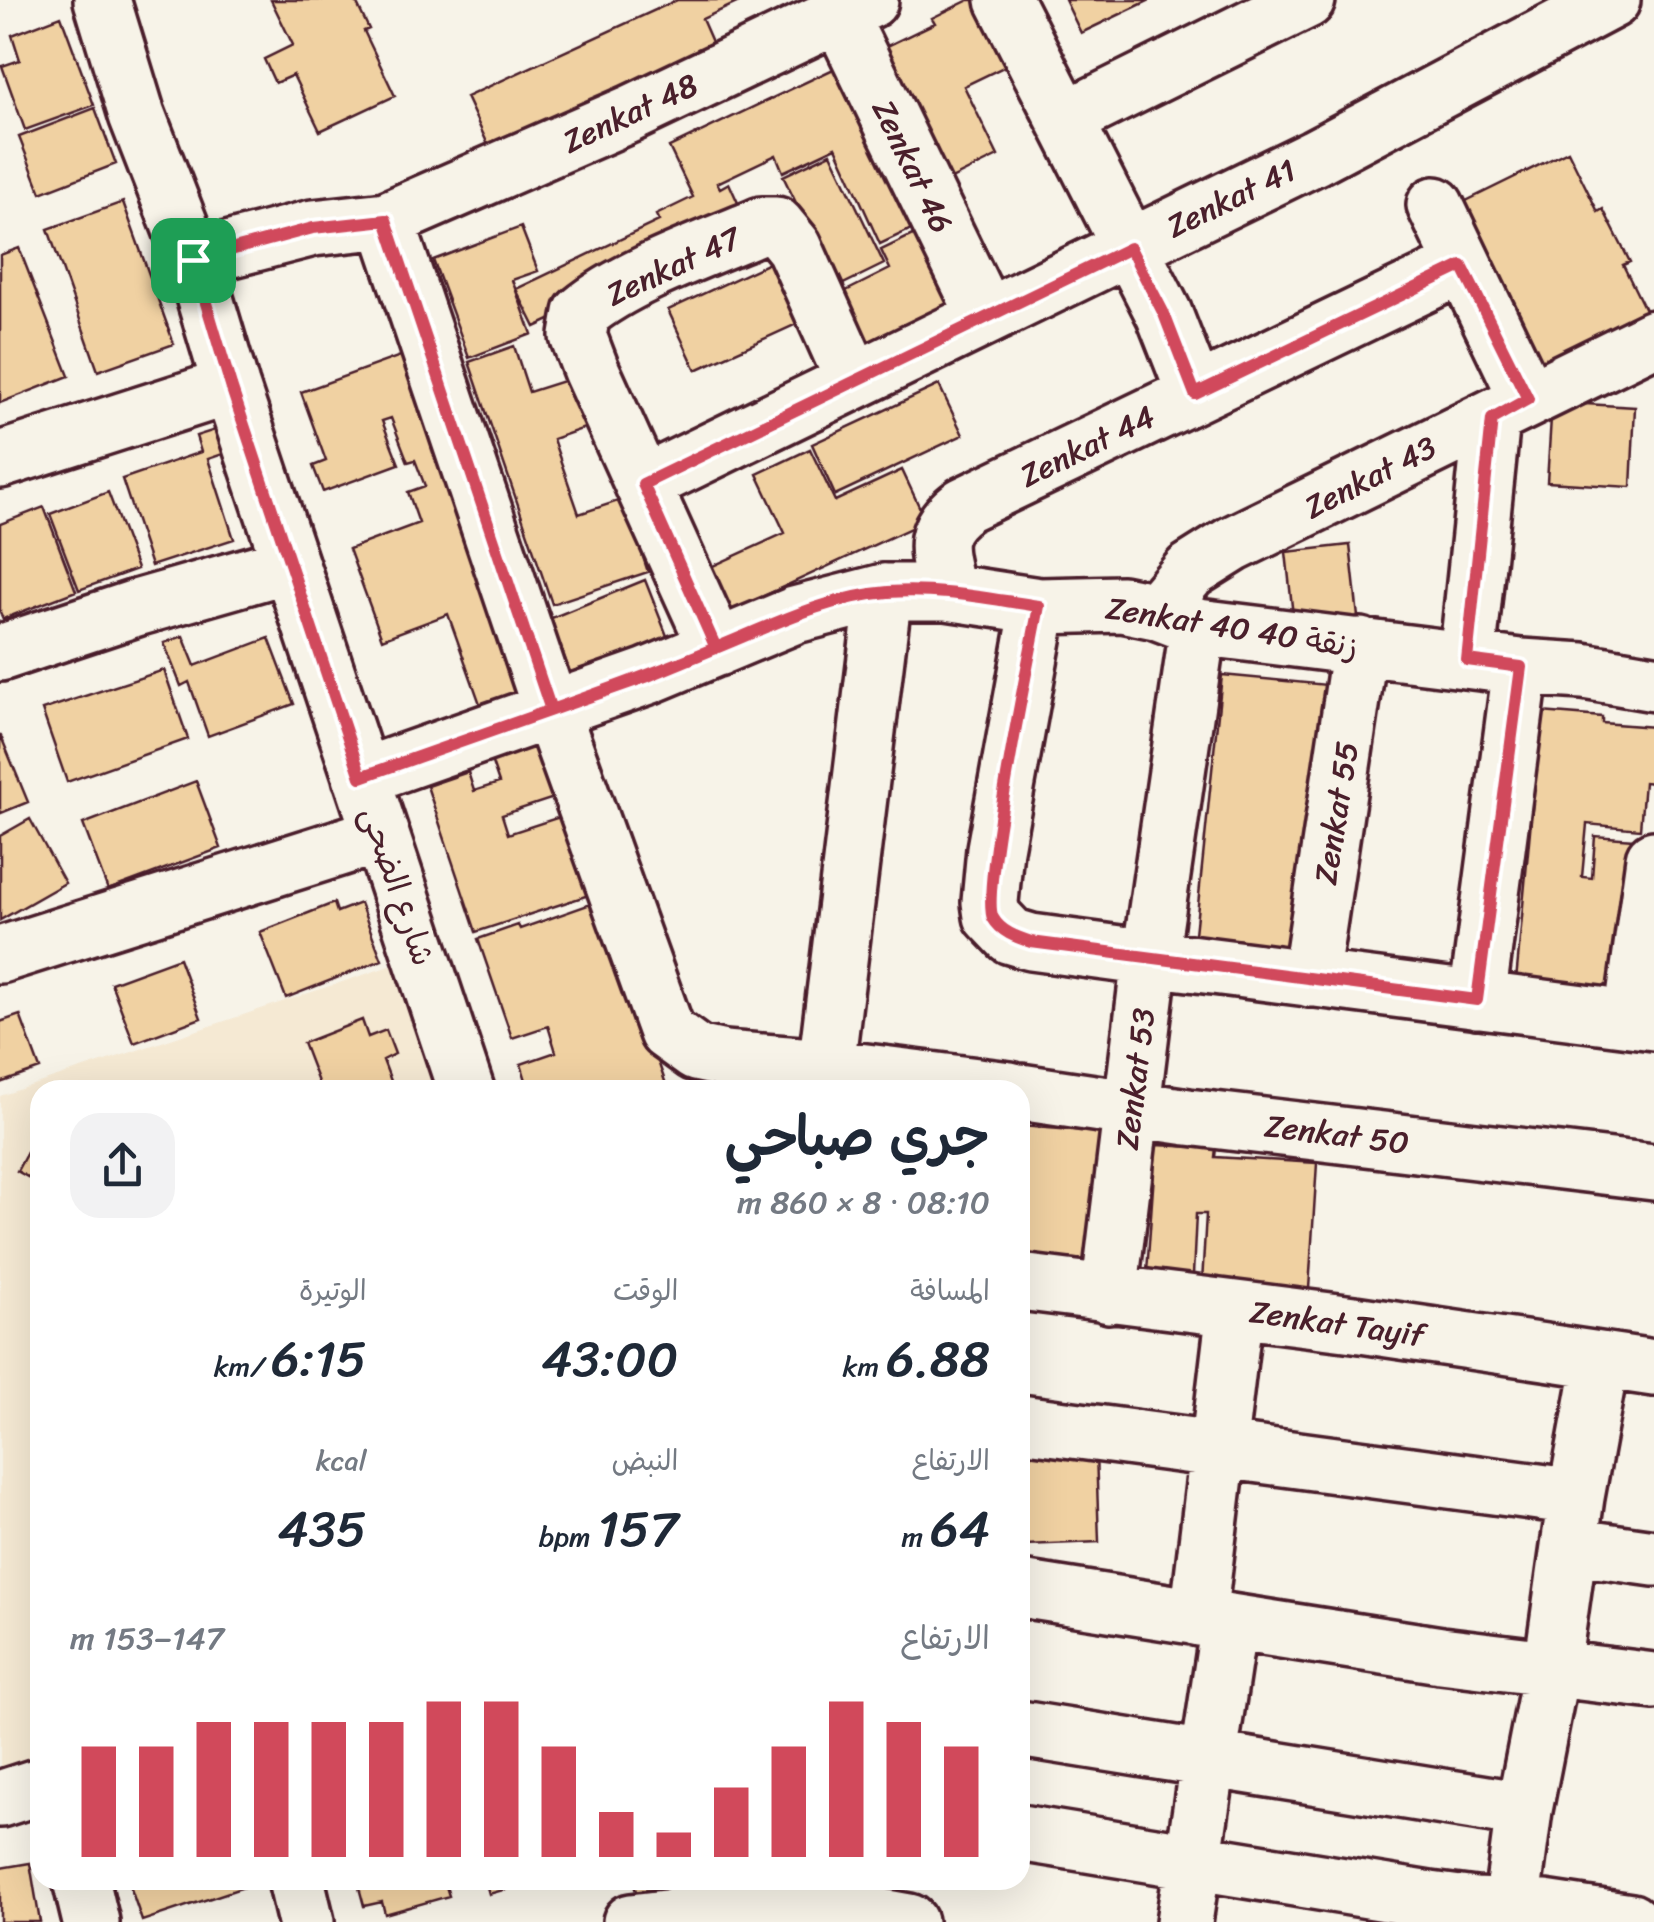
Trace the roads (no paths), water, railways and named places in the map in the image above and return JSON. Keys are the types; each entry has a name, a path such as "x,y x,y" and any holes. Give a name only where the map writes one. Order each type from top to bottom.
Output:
{"street":[{"name":"شارع الضحى","path":"102,0 137,115 193,260 231,386 463,1080"},
{"path":"1004,0 1164,314 1195,394"},
{"path":"1066,118 1306,0"},
{"name":"Zenkat 41","path":"643,484 1130,248 1493,65 1612,0"},
{"name":"Zenkat 48","path":"193,260 313,228 386,220 630,114 855,7"},
{"name":"Zenkat 46","path":"855,7 986,317"},
{"path":"1435,206 1462,266 1510,409 1467,660"},
{"path":"386,220 551,710 667,1032 696,1052 724,1059 930,1080"},
{"name":"Zenkat 47","path":"716,648 578,336 582,313 598,300 762,225 776,225 794,247 854,382"},
{"name":"Zenkat 44","path":"947,592 937,546 940,530 948,516 964,505 1462,266"},
{"name":"Zenkat 43","path":"1177,619 1190,571 1234,544 1654,338"},
{"path":"0,460 231,386"},
{"path":"0,653 136,608 290,564"},
{"path":"826,1067 884,592"},
{"name":"Zenkat 40 زنقة 40","path":"361,777 648,676 795,615 884,592 947,592 1039,606 1122,604 1177,619 1654,683"},
{"path":"1039,606 995,850 990,902 992,916 1011,936 1031,942 1643,1021 1654,859"},
{"name":"Zenkat 53","path":"1109,1295 1150,958 1177,619"},
{"name":"Zenkat 55","path":"1310,979 1360,646"},
{"path":"1654,657 1654,683"},
{"path":"1477,1000 1521,667"},
{"path":"0,956 380,835"},
{"name":"Zenkat 50","path":"1030,1094 1654,1172"},
{"name":"Zenkat Tayif","path":"1030,1283 1354,1324 1628,1365"},
{"path":"1184,1922 1209,1760 1218,1452 1235,1309"},
{"path":"1510,1915 1573,1522 1628,1365"},
{"path":"1030,1424 1218,1452 1573,1522 1654,1558"},
{"path":"1030,1592 1442,1655 1654,1681"},
{"path":"1030,1731 1524,1810"},
{"path":"0,1799 30,1789"},
{"path":"1030,1835 1510,1915 1544,1909 1631,1922"},
{"path":"83,1890 91,1922"},
{"path":"298,1890 306,1922"},
{"path":"631,1922 766,1901 804,1902 909,1922"}]}
